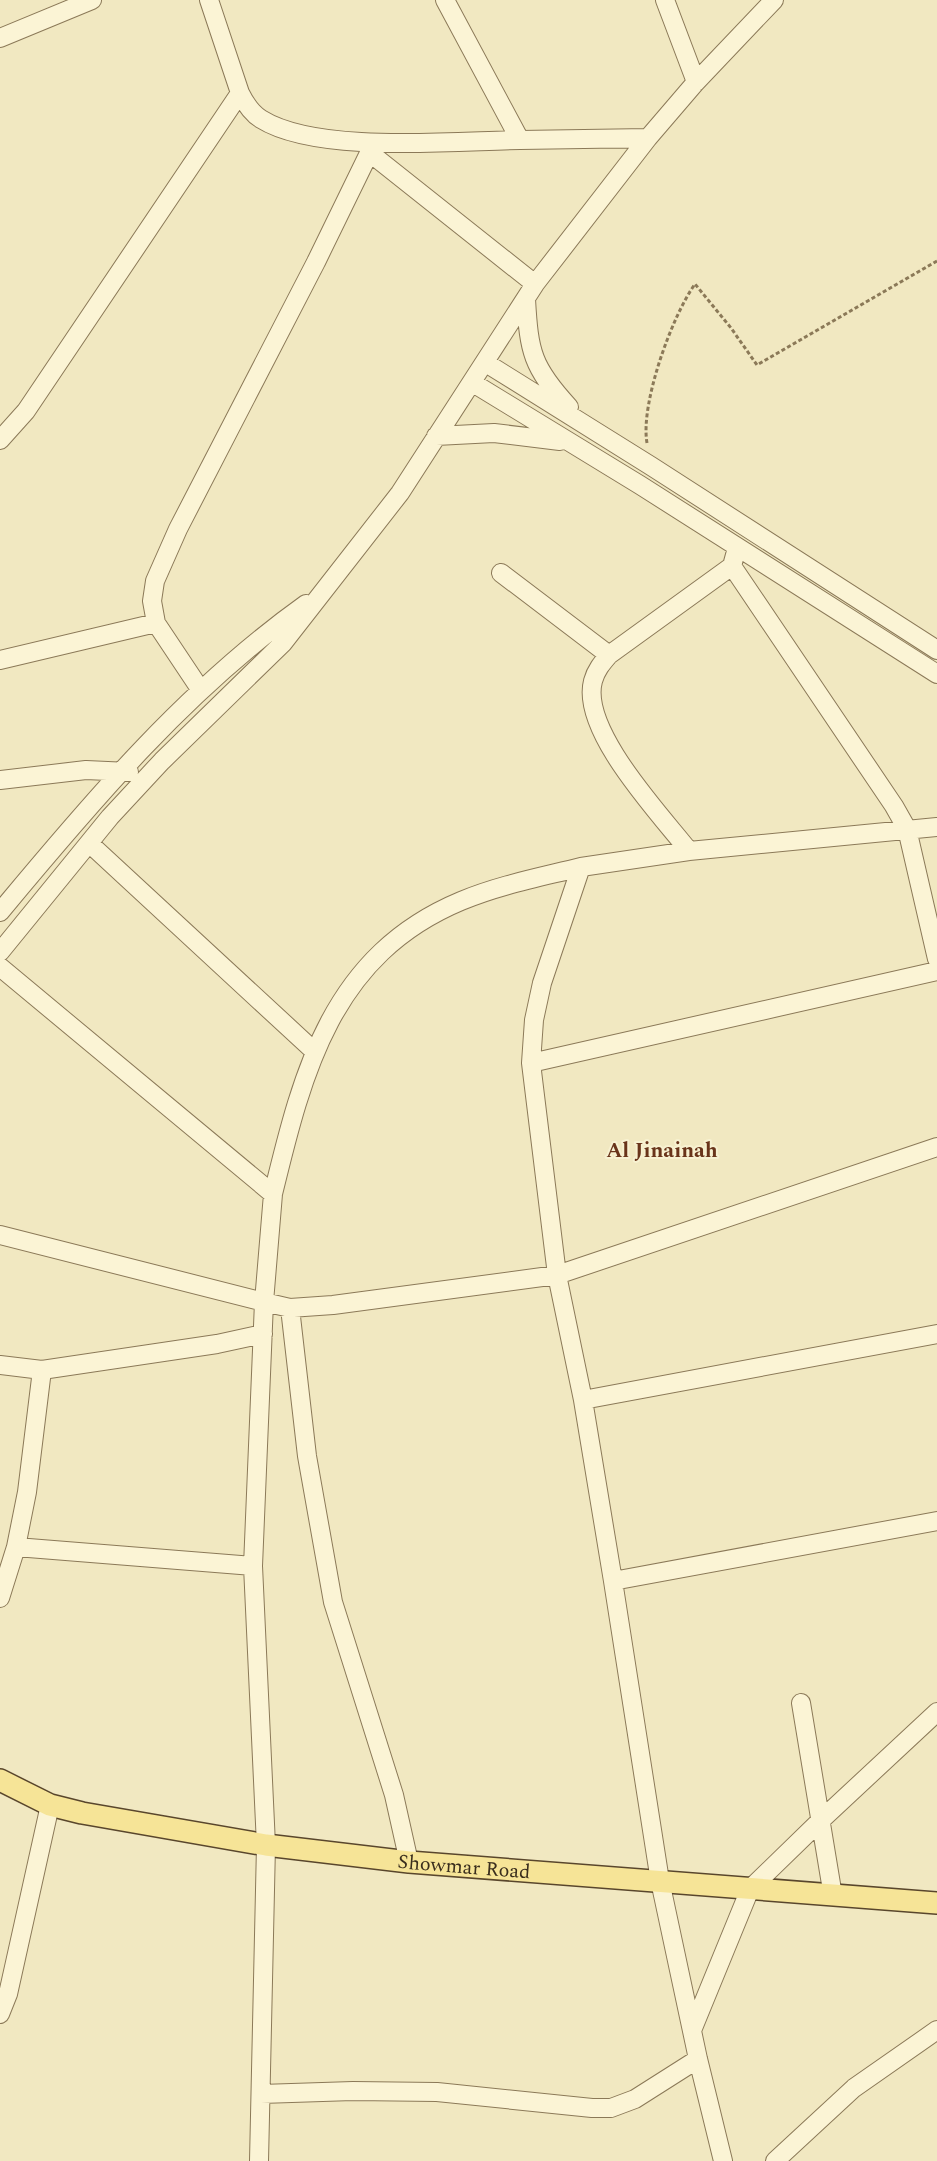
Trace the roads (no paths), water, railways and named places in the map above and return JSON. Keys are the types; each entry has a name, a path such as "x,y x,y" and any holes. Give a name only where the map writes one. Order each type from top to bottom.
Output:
{"main road":[{"name":"Showmar Road","path":"0,1780 50,1805 112,1820 266,1845 409,1862 937,1903"}],"street":[{"path":"0,38 92,0"},
{"path":"209,0 240,93 247,107 259,118 277,128 372,148 520,140 648,138"},
{"path":"445,0 520,140"},
{"path":"665,0 696,82"},
{"path":"0,952 89,843 148,776 283,642 400,493 486,363 535,284 648,138 696,82 774,0"},
{"path":"0,440 26,411 240,93"},
{"path":"372,148 535,284"},
{"path":"200,690 156,623 152,601 155,582 178,529 372,148"},
{"path":"526,299 529,346 538,367 550,387 586,425"},
{"path":"486,363 651,466 937,650"},
{"path":"473,383 937,674"},
{"path":"436,436 494,433 569,442"},
{"path":"689,851 603,738 596,716 592,688 597,669 609,655 732,566 737,547 746,527"},
{"path":"732,566 894,806 907,829 937,959"},
{"path":"501,573 609,655"},
{"path":"0,912 122,770 200,690 272,628 323,592"},
{"path":"0,660 156,623"},
{"path":"0,780 86,770 122,770 148,776"},
{"path":"259,2161 266,1845 252,1566 264,1302 273,1194 290,1124 314,1051 347,992 366,966 392,940 427,917 461,900 581,866 689,851 937,827"},
{"path":"89,843 314,1051"},
{"path":"581,866 542,983 534,1020 531,1063 557,1275 582,1400 613,1581 660,1882 693,2028 698,2059 723,2161"},
{"path":"0,967 273,1194"},
{"path":"531,1063 937,971"},
{"path":"0,1235 290,1308 380,1300 557,1275 937,1147"},
{"path":"290,1308 307,1456 333,1602 394,1795 409,1862"},
{"path":"0,1365 42,1370 200,1347 263,1334"},
{"path":"582,1400 937,1334"},
{"path":"0,1598 16,1547 27,1492 42,1370"},
{"path":"613,1581 937,1521"},
{"path":"16,1547 252,1566"},
{"path":"801,1703 833,1896"},
{"path":"693,2028 750,1889 937,1712"},
{"path":"0,2014 8,1994 50,1805"},
{"path":"775,2161 854,2088 937,2030"},
{"path":"261,2094 353,2091 437,2092 592,2108 611,2108 635,2100 698,2059"}],"district":[{"name":"Al Jinainah","path":"662,1150"}]}
